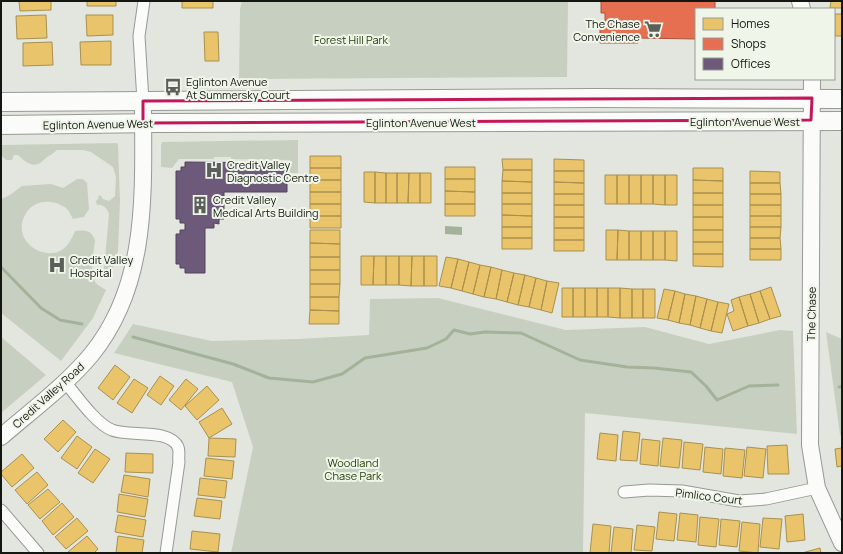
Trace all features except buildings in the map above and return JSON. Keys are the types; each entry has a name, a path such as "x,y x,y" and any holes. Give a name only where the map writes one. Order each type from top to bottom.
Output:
{"main road":[{"name":"Eglinton Avenue West","path":"1,102 842,99"},
{"name":"Eglinton Avenue West","path":"1,125 143,123 842,121"}],"street":[{"path":"142,101 139,36 144,1"},
{"name":"The Chase","path":"812,80 810,445 817,488 842,543"},
{"name":"Credit Valley Road","path":"1,437 82,366 103,340 117,316 128,288 138,242 142,212 142,101"},
{"path":"65,382 100,423 112,430 128,433 153,434 172,439 178,447 179,462 166,553"},
{"name":"Pimlico Court","path":"624,492 649,490 682,491 739,501 766,499 817,488"},
{"path":"1,510 38,553"}],"highlighted area":[{"path":"812,98 811,120 143,123 143,101"}],"green space":[{"name":"Forest Hill Park","path":"242,1 568,1 567,77 239,79 240,9"},
{"path":"298,140 298,173 290,173 290,160 231,159 231,157 214,157 214,159 179,159 172,168 161,167 162,142"},
{"path":"117,143 120,201 118,251 110,278 105,274 104,269 109,214 104,207 97,205 96,201 99,195 103,199 109,201 115,196 116,177 113,167 91,152 83,150 57,150 35,165 27,162 18,155 14,155 12,160 6,160 1,155 1,145"},
{"path":"77,179 83,179 87,183 89,209 84,217 73,219 68,210 62,205 44,202 33,206 25,215 22,222 23,236 27,242 38,251 45,253 61,251 69,242 75,231 88,232 94,237 95,241 92,266 93,276 96,283 106,290 93,318 61,361 1,313 1,199 10,195 22,186 51,184 63,188"},
{"name":"Woodland Chase Park","path":"438,298 566,330 645,327 709,344 780,330 793,331 797,434 585,413 583,553 231,553 253,447 232,382 114,353 133,324 212,341 298,339 369,335 370,299"},
{"path":"826,332 842,339 842,436 840,435"},
{"path":"1,337 46,375 1,413"}],"shaded area":[{"path":"445,226 462,227 462,235 445,234"}],"waterway":[{"path":"1,267 41,308 60,320 82,324"},
{"path":"133,337 233,364 269,378 313,382 342,374 365,358 427,348 446,339 454,330 470,334 485,332 521,333 580,360 627,367 691,372 706,386 717,400 749,386 778,385"}],"place":[{"name":"The Chase Convenience","path":"653,29"},
{"name":"Eglinton Avenue At Summersky Court","path":"173,87"},
{"name":"Credit Valley Diagnostic Centre","path":"214,170"},
{"name":"Credit Valley Medical Arts Building","path":"200,205"},
{"name":"Credit Valley Hospital","path":"57,265"}]}
